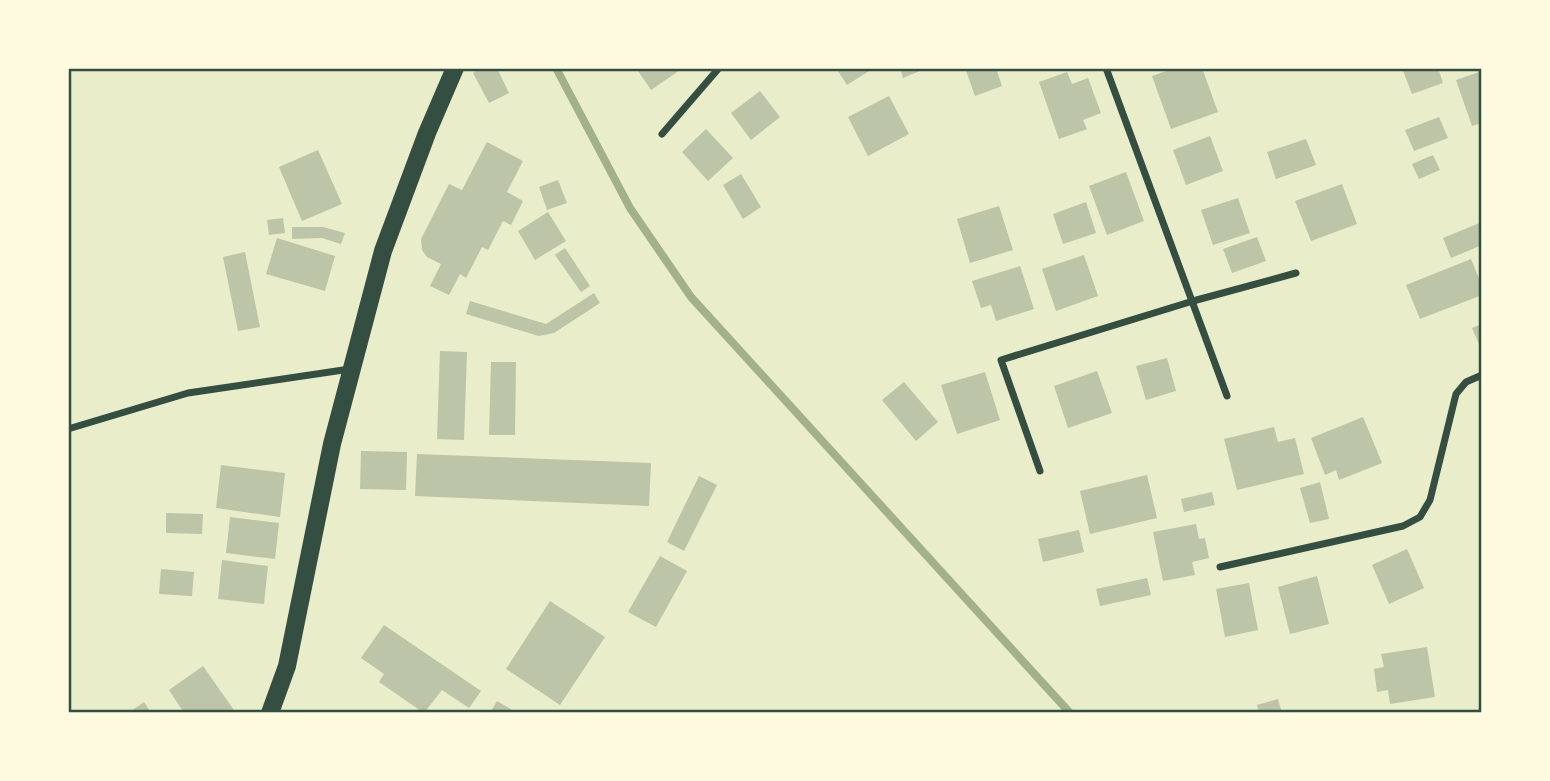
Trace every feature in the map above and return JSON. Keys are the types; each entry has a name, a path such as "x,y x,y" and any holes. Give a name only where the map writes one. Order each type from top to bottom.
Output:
{"main road":[{"path":"270,713 287,666 332,443 383,251 398,206 455,68"}],"street":[{"path":"662,134 719,68"},
{"path":"1106,68 1227,396"},
{"path":"1040,471 1001,360 1193,301 1296,273"},
{"path":"68,429 188,393 350,369"},
{"path":"1220,567 1403,526 1420,517 1430,499 1456,394 1466,382 1482,375"}],"building":[{"path":"481,68 497,68 509,93 489,103 473,73"},
{"path":"636,68 683,68 651,90"},
{"path":"836,68 874,68 847,85"},
{"path":"900,68 927,68 903,78"},
{"path":"965,68 996,68 1002,86 975,96"},
{"path":"1175,68 1202,68 1218,112 1171,129 1152,76"},
{"path":"1402,68 1438,68 1443,83 1412,94"},
{"path":"1482,71 1482,123 1472,126 1456,80"},
{"path":"1067,72 1072,84 1088,78 1101,113 1083,120 1087,129 1059,139 1039,82"},
{"path":"760,91 780,117 751,140 731,113"},
{"path":"889,96 909,134 868,156 848,117"},
{"path":"1439,117 1448,138 1414,151 1405,130"},
{"path":"706,129 733,158 708,181 682,152"},
{"path":"1210,136 1223,171 1186,185 1173,150"},
{"path":"1306,139 1316,165 1276,179 1267,152"},
{"path":"487,142 523,161 507,192 523,201 511,225 503,221 488,250 482,247 466,278 460,274 449,295 430,286 441,264 427,257 422,250 421,239 449,184 462,190"},
{"path":"318,150 342,204 302,221 279,167"},
{"path":"1433,155 1440,170 1419,179 1412,164"},
{"path":"1126,172 1144,221 1107,235 1089,186"},
{"path":"741,174 761,207 743,219 723,185"},
{"path":"558,180 567,203 547,210 539,187"},
{"path":"1342,184 1357,224 1311,241 1295,201"},
{"path":"1238,198 1250,233 1213,245 1201,210"},
{"path":"1086,202 1096,233 1063,244 1053,214"},
{"path":"999,206 1013,250 970,263 957,219"},
{"path":"548,212 566,241 535,260 518,231"},
{"path":"283,218 285,233 269,235 267,220"},
{"path":"1482,222 1482,245 1451,258 1443,238"},
{"path":"292,227 323,227 345,233 341,244 322,238 292,239"},
{"path":"1257,237 1266,261 1232,273 1223,249"},
{"path":"277,238 335,256 325,291 266,274"},
{"path":"565,248 590,286 581,292 555,255"},
{"path":"245,252 260,327 238,331 223,257"},
{"path":"1084,255 1098,296 1056,311 1042,269"},
{"path":"1471,259 1482,286 1482,295 1420,319 1406,285"},
{"path":"1020,266 1034,309 996,321 991,305 981,308 972,281"},
{"path":"594,293 600,303 554,333 539,336 466,314 470,301 546,324"},
{"path":"1482,324 1482,351 1472,328"},
{"path":"440,351 467,352 464,440 437,439"},
{"path":"1167,358 1176,391 1146,400 1136,366"},
{"path":"491,362 516,362 515,435 489,435"},
{"path":"1097,371 1112,413 1068,428 1054,386"},
{"path":"985,372 1000,420 957,434 941,385"},
{"path":"904,382 938,422 916,441 882,400"},
{"path":"1363,417 1382,463 1339,480 1336,470 1325,475 1311,438"},
{"path":"1274,427 1278,442 1295,438 1304,474 1237,490 1224,439"},
{"path":"361,451 407,452 406,490 360,489"},
{"path":"417,454 651,463 649,506 415,496"},
{"path":"221,465 285,473 280,517 216,508"},
{"path":"1147,475 1157,518 1090,534 1080,491"},
{"path":"699,476 717,485 684,551 667,542"},
{"path":"1320,482 1329,519 1310,523 1300,488"},
{"path":"1212,492 1215,505 1184,512 1181,499"},
{"path":"166,513 203,514 202,534 166,533"},
{"path":"230,517 279,523 275,559 226,553"},
{"path":"1196,524 1199,539 1205,538 1209,558 1192,562 1195,575 1163,581 1153,532"},
{"path":"1079,530 1084,552 1043,562 1038,539"},
{"path":"1407,549 1424,588 1389,604 1372,565"},
{"path":"660,556 687,571 656,627 628,612"},
{"path":"222,560 268,566 264,604 218,599"},
{"path":"161,569 194,572 192,596 159,594"},
{"path":"1317,576 1329,624 1290,634 1278,587"},
{"path":"1147,578 1151,595 1100,606 1096,589"},
{"path":"1249,583 1258,630 1225,637 1216,589"},
{"path":"550,601 605,637 560,705 506,669"},
{"path":"384,625 481,691 469,708 442,690 424,713 379,682 384,674 361,658"},
{"path":"1427,647 1435,697 1390,704 1388,690 1377,692 1374,669 1384,667 1381,654"},
{"path":"203,666 236,713 184,713 169,690"},
{"path":"1278,699 1282,713 1259,713 1257,705"},
{"path":"497,701 517,713 490,713"},
{"path":"144,702 151,713 128,713"}],"waterway":[{"path":"556,68 630,208 691,297 1070,713"}]}
